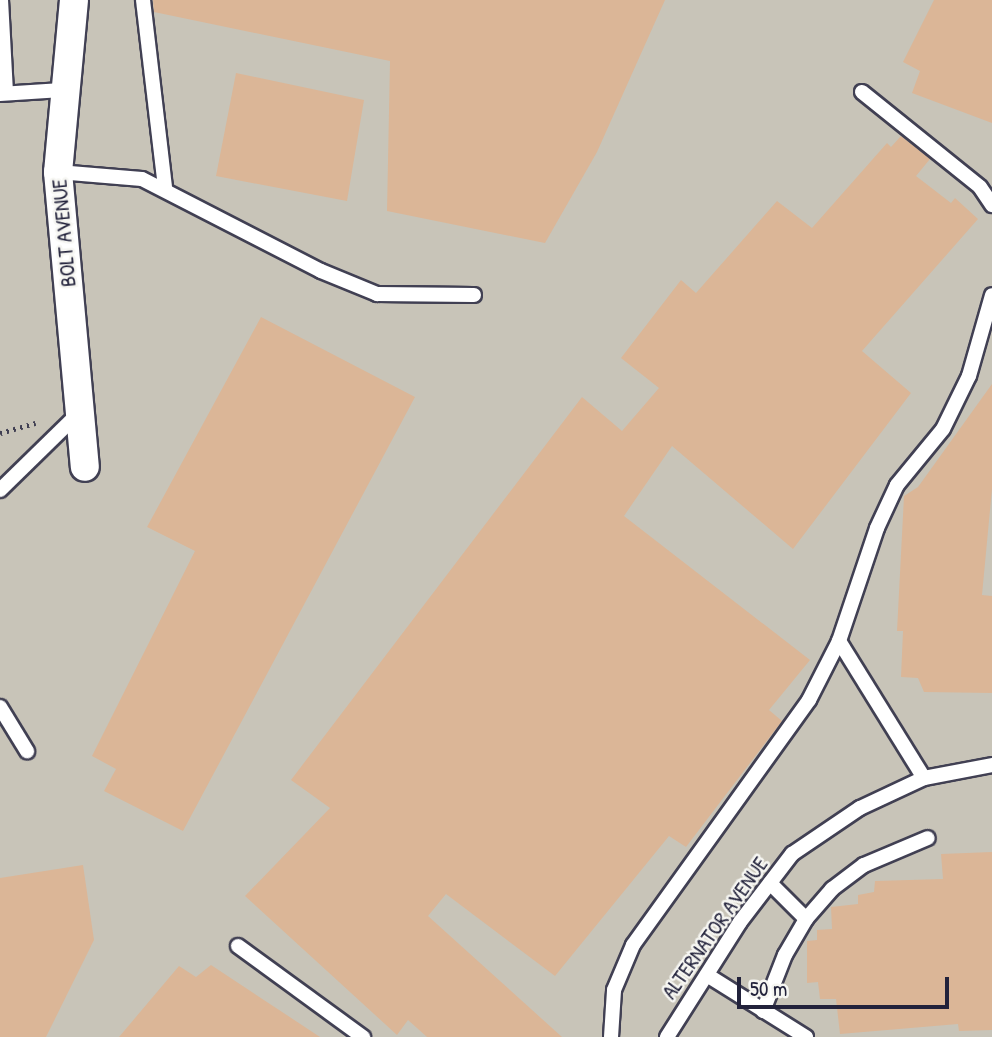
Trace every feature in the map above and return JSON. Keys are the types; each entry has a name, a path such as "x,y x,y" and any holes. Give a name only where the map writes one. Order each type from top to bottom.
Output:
{"street":[{"name":"BOLT AVENUE","path":"74,0 62,90 58,172 85,467"}],"lane":[{"path":"1,0 3,94 62,90"},
{"path":"143,0 165,188"},
{"path":"862,92 980,187 992,205"},
{"path":"58,172 110,173 165,188 321,271 377,294 474,295"},
{"path":"611,1037 614,990 633,945 789,730 839,641 892,495 943,429 969,376 992,295"},
{"path":"0,490 80,412"},
{"path":"839,641 924,778"},
{"path":"0,706 27,751"},
{"name":"ALTERNATOR AVENUE","path":"671,1035 707,975 770,883 804,847 860,808 924,778 992,765"},
{"path":"763,1011 785,955 806,919 832,889 864,864 928,838"},
{"path":"770,883 806,919"},
{"path":"238,946 363,1037"},
{"path":"707,975 806,1037"}],"shaded area":[{"path":"0,0 992,0 992,1037 0,1037"}],"building":[{"path":"153,0 665,0 597,152 545,243 387,211 390,61 154,12"},
{"path":"934,0 992,0 992,123 912,93 920,71 903,62"},
{"path":"236,73 364,100 347,201 216,176"},
{"path":"901,136 930,159 916,176 951,203 955,198 978,219 862,351 911,393 793,549 672,446 624,516 810,660 769,710 782,721 686,847 669,836 555,976 446,894 428,916 562,1037 427,1037 408,1020 397,1035 245,896 330,808 291,780 582,397 622,431 659,388 621,358 681,280 696,293 777,201 812,228 887,143 891,147"},
{"path":"261,317 415,397 183,831 104,791 116,769 92,756 195,551 147,527"},
{"path":"992,384 992,489 982,595 992,596 992,693 924,692 918,678 901,677 903,631 897,631 904,496 918,487"},
{"path":"992,852 992,1030 959,1031 958,1024 840,1034 836,999 820,999 818,982 807,983 807,941 817,940 817,930 832,929 831,907 858,904 858,895 874,892 875,881 943,879 941,854"},
{"path":"83,865 94,940 46,1037 0,1037 0,878"},
{"path":"211,965 320,1037 119,1037 179,966 196,977"}]}
